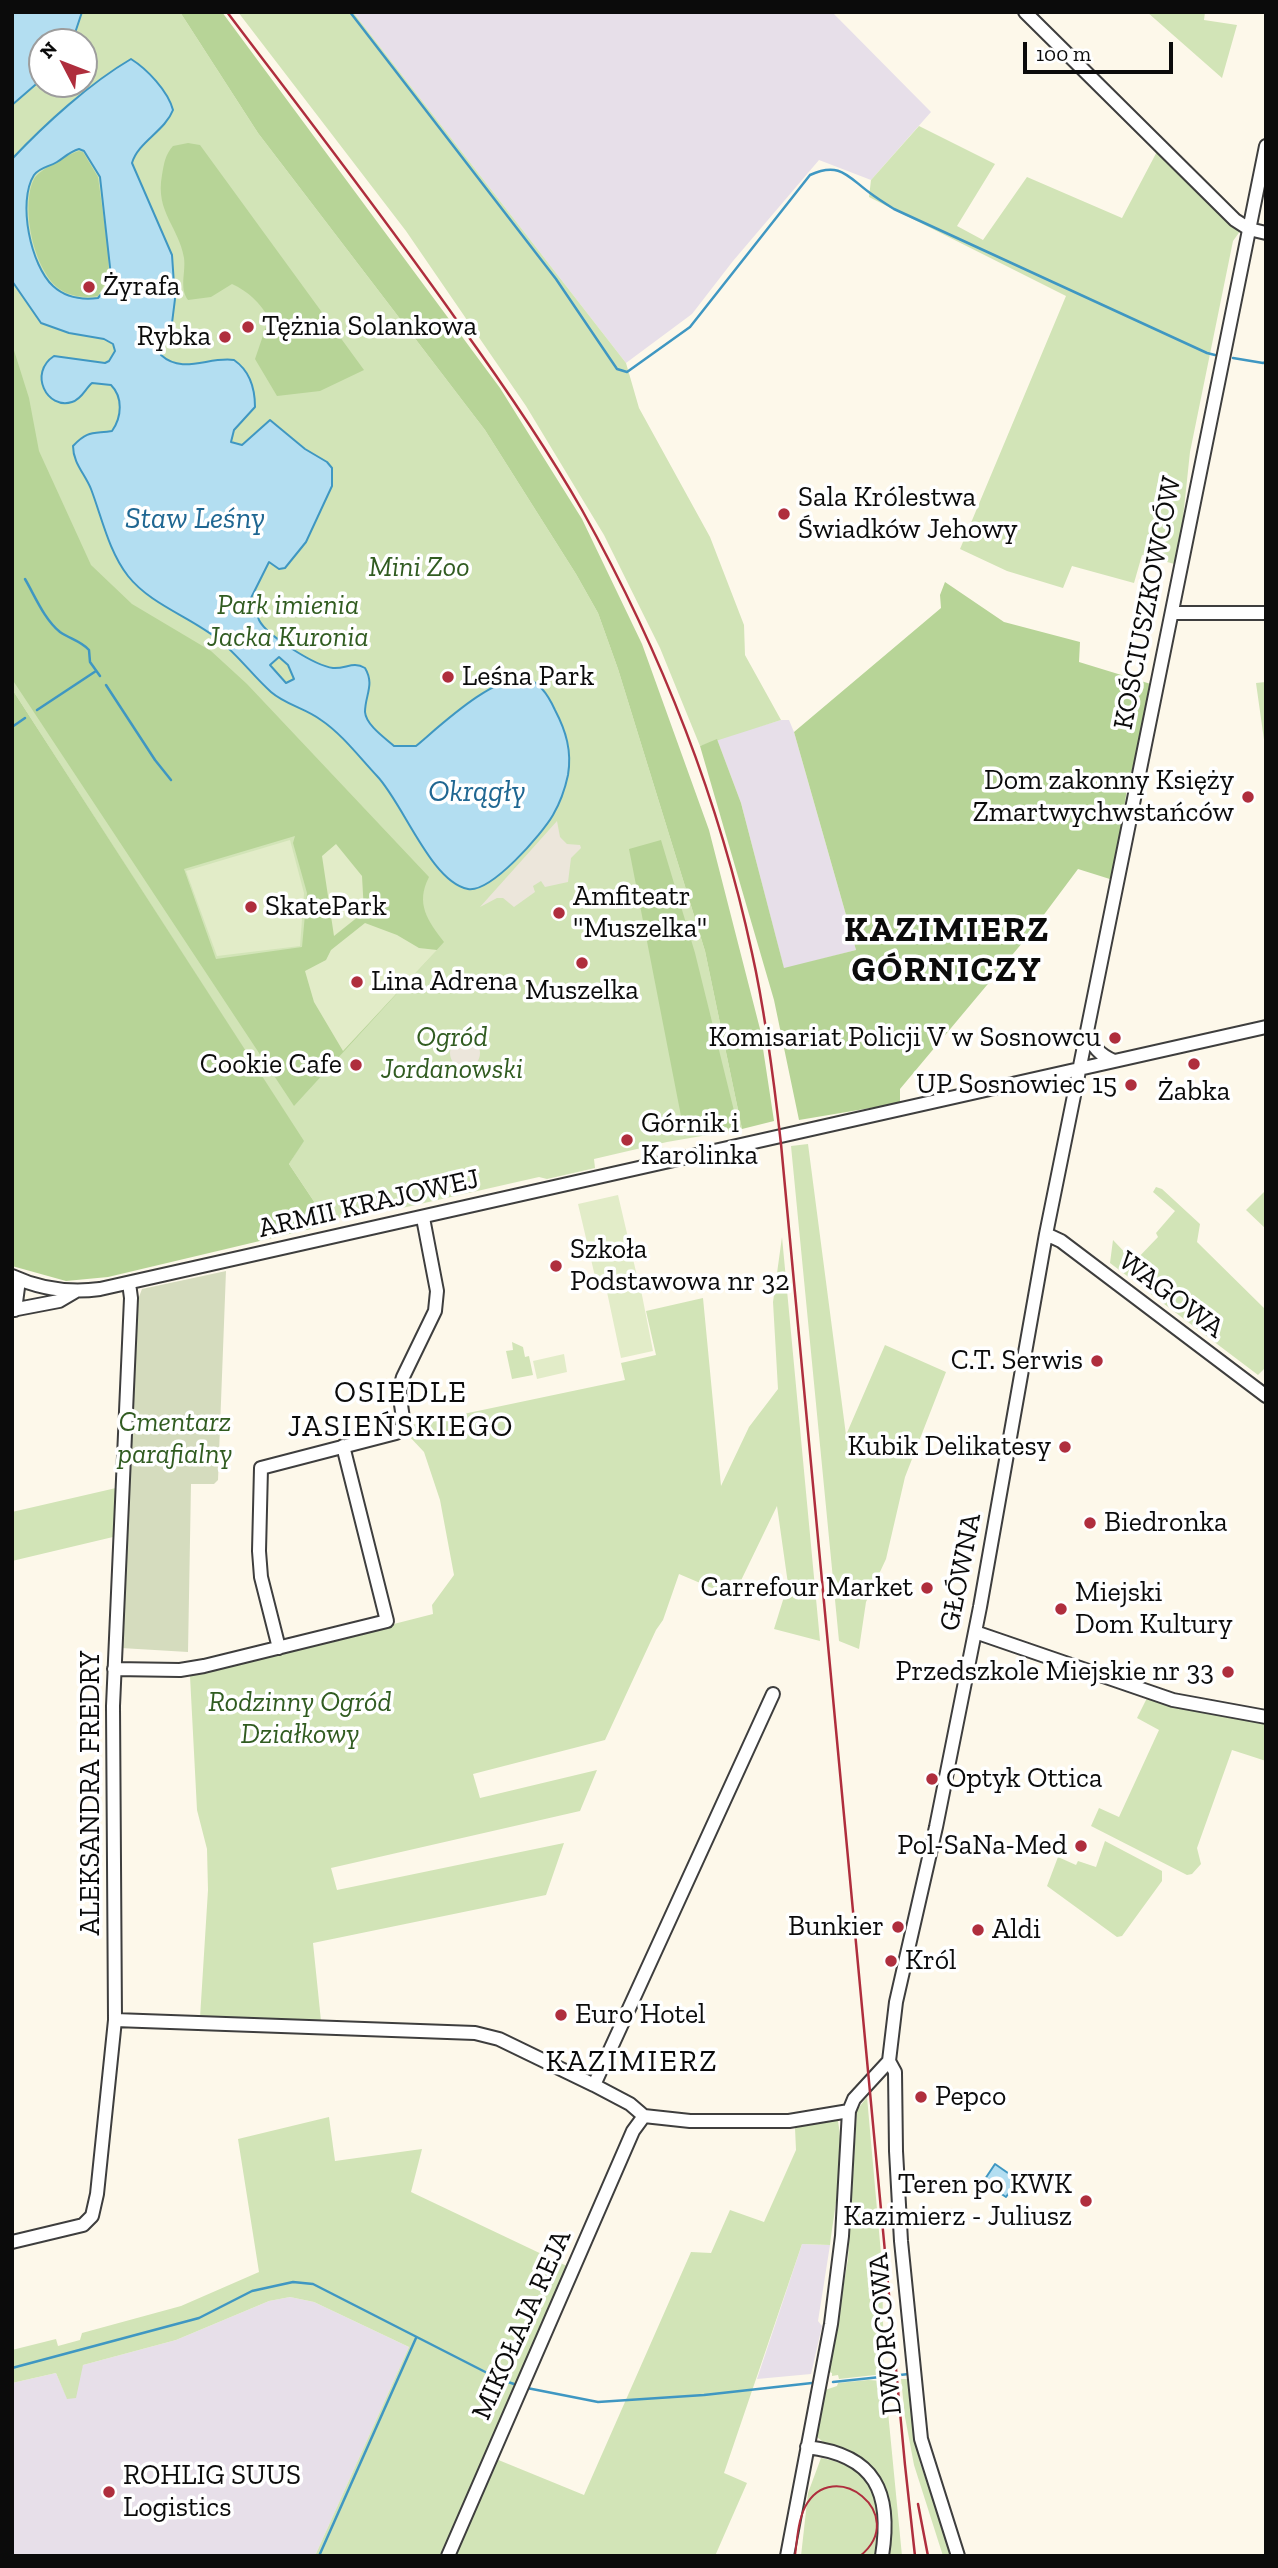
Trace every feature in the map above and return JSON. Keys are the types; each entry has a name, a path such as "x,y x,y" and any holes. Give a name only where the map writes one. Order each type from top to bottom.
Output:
{"street":[{"path":"1025,12 1236,220 1249,229 1266,233"},
{"name":"KOŚCIUSZKOWCÓW","path":"1080,1069 1266,146"},
{"path":"1172,613 1266,614"},
{"name":"ARMII KRAJOWEJ","path":"76,1291 129,1283 423,1218 677,1158 1266,1027"},
{"path":"1088,1031 1098,1052 1114,1061"},
{"name":"GŁÓWNA","path":"890,2061 897,2002 975,1632 1046,1234 1080,1069"},
{"path":"279,1648 261,1577 261,1468 396,1433 404,1425 399,1391 437,1301 423,1218"},
{"name":"WAGOWA","path":"1046,1234 1061,1241 1266,1396"},
{"path":"16,1278 43,1288 76,1291 59,1301 14,1310 16,1278"},
{"name":"ALEKSANDRA FREDRY","path":"12,2242 83,2225 92,2216 97,2194 115,2020 114,1669 131,1298 129,1283"},
{"path":"114,1669 180,1670 387,1621 343,1446"},
{"path":"975,1632 1173,1700 1266,1717"},
{"path":"594,2085 773,1694"},
{"path":"115,2020 475,2033 499,2039 594,2085 631,2104 644,2116 690,2120 789,2121 849,2111"},
{"path":"787,2556 831,2324 841,2248 849,2111 854,2099 890,2061"},
{"name":"DWORCOWA","path":"890,2061 895,2072 899,2202 912,2365 921,2439 958,2556"},
{"name":"MIKOŁAJA REJA","path":"448,2556 634,2131 644,2116"},
{"path":"807,2447 825,2450 852,2461 876,2483 886,2511 882,2556"}],"shaded area":[{"path":"353,12 832,12 931,112 871,180 819,160 692,314 626,363"},
{"path":"789,720 794,732 856,950 784,969 741,803 717,739"},
{"path":"557,821 560,837 567,844 580,845 581,848 571,858 568,882 545,887 541,881 533,886 535,892 514,907 503,898 497,898 480,907"},
{"path":"465,1038 476,1042 480,1053 476,1064 465,1068 454,1064 450,1053 454,1042"},
{"path":"802,2244 830,2245 818,2321 822,2326 811,2374 757,2379"},
{"path":"290,2297 314,2302 409,2347 315,2556 12,2556 12,2383 56,2373 67,2398 83,2365 176,2340 269,2301"}],"green space":[{"name":"Park imienia Jacka Kuronia","path":"82,12 180,12 258,133 485,430 576,574 598,613 618,669 705,951 742,1129 667,1142 594,1159 595,1168 547,1179 539,1177 389,1211 384,1207 327,1221 289,1164 303,1141 12,689 12,105 28,91 28,98 98,98 98,28 77,28"},
{"path":"180,12 222,12 500,388 582,519 642,644 709,830 760,1029 774,1121 742,1129 705,951 618,669 598,613 485,430 258,133"},
{"path":"238,12 353,12 626,363 639,408 710,537 744,625 745,655 781,720 700,746 660,648 604,535 526,406 406,231"},
{"path":"1147,12 1205,12 1204,20 1237,25 1222,78"},
{"path":"919,126 995,164 957,226 983,240 1027,177 1122,218 1162,142 1246,223 1233,241 1190,452 1178,565 1142,555 1134,583 1072,566 1063,588 1007,571 960,549 1066,296 869,197 871,180"},
{"path":"188,143 200,145 364,370 320,391 277,396 255,359 269,318 257,302 244,290 232,284 211,297 188,300 183,285 184,258 165,209 161,188 163,167 168,153 173,146"},
{"path":"79,151 83,152 98,177 108,249 109,276 98,296 93,297 70,294 52,281 37,255 29,222 30,191 34,179 55,163"},
{"path":"12,344 29,398 39,451 91,565 132,604 211,651 247,684 429,877 423,904 433,927 444,942 294,1106 12,679","holes":["295,836 293,843 307,893 302,947 216,959 184,869"]},
{"path":"945,582 1004,622 1080,642 1079,662 1154,685 1127,789 1113,880 1078,869 1028,936 900,1089 900,1103 799,1120 774,1000 700,746 717,739 741,803 784,968 856,950 794,732 941,608 940,595"},
{"path":"1266,682 1266,754 1256,683"},
{"path":"12,689 304,1141 289,1164 327,1221 323,1226 108,1277 66,1281 12,1266"},
{"name":"SkatePark","path":"290,840 304,893 300,946 217,956 186,871"},
{"path":"661,840 695,953 738,1127 709,1132 681,1116 629,849"},
{"path":"336,844 362,876 364,912 334,936 322,856"},
{"name":"Lina Adrena","path":"365,923 397,935 419,948 437,950 343,1051 314,1002 305,971 326,960 331,950"},
{"path":"808,1144 846,1435 885,1345 946,1372 905,1477 886,1559 866,1602 859,1649 839,1641 791,1146"},
{"path":"1156,1187 1162,1189 1200,1224 1197,1242 1266,1310 1266,1367 1258,1375 1110,1263 1113,1240 1134,1262 1158,1237 1156,1233 1175,1211 1153,1192"},
{"path":"1266,1193 1266,1229 1246,1210"},
{"path":"618,1195 637,1276 597,1285 578,1204"},
{"name":"Rodzinny Ogród Działkowy","path":"782,1237 820,1641 774,1629 788,1584 777,1506 733,1597 679,1574 663,1620 605,1740 473,1774 480,1798 597,1770 580,1811 331,1868 337,1890 564,1843 546,1895 313,1943 321,2021 200,2018 208,1890 207,1849 197,1810 190,1676 433,1614 432,1605 454,1575 440,1500 424,1452 408,1435 411,1425 625,1380 621,1363 656,1355 646,1311 703,1298 721,1486 749,1427 778,1389 773,1302"},
{"name":"Cmentarz parafialny","path":"226,1271 218,1480 214,1484 191,1484 188,1652 121,1648 137,1302 142,1289"},
{"path":"640,1285 653,1351 621,1358 607,1292"},
{"path":"512,1342 523,1347 525,1357 529,1356 533,1375 512,1379 506,1351 513,1350"},
{"path":"564,1354 567,1372 537,1379 533,1361"},
{"path":"116,1488 113,1537 12,1561 12,1512"},
{"path":"1148,1696 1266,1721 1266,1761 1232,1750 1197,1848 1201,1864 1192,1874 1187,1875 1091,1826 1099,1808 1119,1817 1159,1730 1137,1718"},
{"path":"1105,1841 1162,1871 1162,1881 1122,1936 1117,1937 1047,1886 1058,1857 1076,1865 1078,1861 1096,1867"},
{"path":"867,2097 882,2265 884,2374 839,2379 838,2375 832,2376 829,2372 848,2259 857,2110"},
{"path":"329,2117 335,2161 422,2149 411,2192 569,2267 441,2556 315,2556 409,2347 314,2302 290,2297 269,2301 176,2340 83,2365 76,2398 67,2399 56,2373 12,2383 12,2350 56,2339 58,2346 80,2340 82,2333 181,2306 259,2272 238,2139"},
{"path":"828,2120 838,2121 840,2136 838,2183 830,2245 802,2244 724,2473 747,2483 715,2556 454,2556 496,2459 584,2495 691,2252 711,2253 730,2210 764,2222 796,2150 795,2128"},
{"path":"901,2379 907,2379 920,2463 952,2556 943,2556 914,2465"},
{"path":"885,2381 902,2556 887,2556 885,2492 817,2437 825,2390 837,2386 838,2383"},
{"path":"821,2458 855,2470 866,2480 873,2492 878,2505 879,2521 876,2556 801,2556 808,2493"}],"water":[{"path":"12,12 82,12 77,28 28,28 28,91 12,105"},
{"name":"Staw Leśny","path":"131,59 162,88 173,110 164,124 140,149 132,163 172,255 175,299 172,323 162,341 161,355 178,364 234,360 244,369 250,380 255,407 234,430 231,442 242,445 270,420 332,468 332,486 306,542 285,568 279,569 269,562 250,600 264,627 281,642 315,662 333,668 357,665 365,668 369,680 366,717 376,731 394,746 416,746 468,703 499,684 514,679 527,679 540,687 559,718 567,741 569,766 558,806 538,835 515,861 478,888 468,889 442,872 418,840 387,788 336,732 315,716 277,696 219,640 137,586 121,567 111,546 91,489 75,458 73,446 87,435 112,431 119,413 118,395 111,385 92,383 72,402 55,401 44,388 42,371 54,356 105,363 115,351 113,344 104,339 69,333 41,323 12,281 12,159 77,98 98,98 100,80","holes":["79,149 84,151 100,177 111,276 107,287 98,298 86,299 63,293 45,277 33,249 27,217 29,187 34,175 70,153","279,657 288,665 294,679 286,683 270,665"]},
{"path":"995,2164 1018,2180 1006,2197 983,2182"}],"waterway":[{"path":"350,12 556,279 617,369 627,372 690,327 810,175 829,170 843,173 894,209 1215,355"},
{"path":"1233,358 1266,362"},
{"path":"25,579 54,627 89,650 90,662 100,676"},
{"path":"37,710 96,671"},
{"path":"106,685 171,780"},
{"path":"12,727 25,718"},
{"path":"12,2368 199,2318 252,2291 293,2282 313,2284 499,2379 517,2385"},
{"path":"319,2556 416,2338"},
{"path":"833,2382 909,2374"},
{"path":"527,2388 598,2402 704,2395 812,2383"}],"tram line":[{"path":"795,2556 799,2524 805,2507 817,2492 833,2487 848,2488 862,2496 872,2509 877,2524 873,2540 860,2556"}],"railway":[{"path":"227,12 373,205 507,391 582,510 636,616 684,726 722,838 738,895 761,1001 781,1144 915,2556"},
{"path":"918,2504 928,2556"}],"place":[{"name":"Żyrafa","path":"89,287"},
{"name":"Tężnia Solankowa","path":"248,327"},
{"name":"Rybka","path":"225,337"},
{"name":"Sala Królestwa Świadków Jehowy","path":"784,514"},
{"name":"Leśna Park","path":"448,677"},
{"name":"Dom zakonny Księży Zmartwychwstańców","path":"1248,797"},
{"name":"SkatePark","path":"251,907"},
{"name":"Amfiteatr \"Muszelka\"","path":"559,913"},
{"name":"Muszelka","path":"582,963"},
{"name":"Lina Adrena","path":"357,982"},
{"name":"Komisariat Policji V w Sosnowcu","path":"1115,1038"},
{"name":"Żabka","path":"1194,1064"},
{"name":"Cookie Cafe","path":"356,1065"},
{"name":"UP Sosnowiec 15","path":"1131,1085"},
{"name":"Górnik i Karolinka","path":"627,1140"},
{"name":"Szkoła Podstawowa nr 32","path":"556,1266"},
{"name":"C.T. Serwis","path":"1097,1361"},
{"name":"Kubik Delikatesy","path":"1065,1447"},
{"name":"Biedronka","path":"1090,1523"},
{"name":"Carrefour Market","path":"927,1588"},
{"name":"Miejski Dom Kultury","path":"1061,1609"},
{"name":"Przedszkole Miejskie nr 33","path":"1228,1672"},
{"name":"Optyk Ottica","path":"932,1779"},
{"name":"Pol-SaNa-Med","path":"1081,1846"},
{"name":"Bunkier","path":"898,1927"},
{"name":"Aldi","path":"978,1930"},
{"name":"Król","path":"891,1961"},
{"name":"Euro Hotel","path":"561,2015"},
{"name":"Pepco","path":"921,2097"},
{"name":"Teren po KWK Kazimierz - Juliusz","path":"1086,2201"},
{"name":"ROHLIG SUUS Logistics","path":"109,2492"}],"district":[{"name":"KAZIMIERZ GÓRNICZY","path":"947,951"},
{"name":"OSIEDLE JASIEŃSKIEGO","path":"401,1410"},
{"name":"KAZIMIERZ","path":"632,2062"}],"park label":[{"name":"Mini Zoo","path":"419,568"},
{"name":"Ogród Jordanowski","path":"452,1054"}],"water label":[{"name":"Okrągły","path":"477,792"}]}
